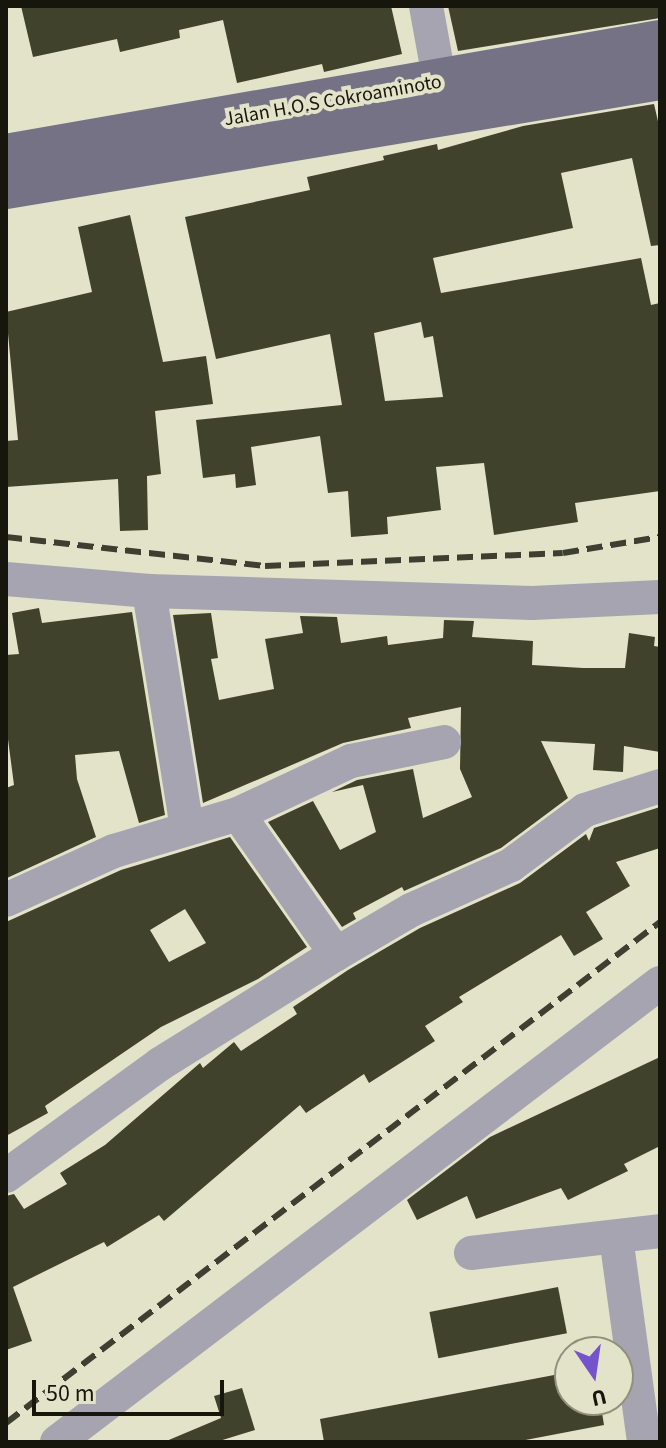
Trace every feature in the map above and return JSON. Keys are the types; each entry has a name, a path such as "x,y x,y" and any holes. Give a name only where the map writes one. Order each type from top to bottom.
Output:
{"main road":[{"name":"Jalan H.O.S Cokroaminoto","path":"6,187 443,98 660,42"},
{"name":"Jalan H.O.S Cokroaminoto","path":"6,156 443,98 660,78"}],"street":[{"path":"426,6 443,98"},
{"path":"6,579 149,591 532,603 660,597"},
{"path":"149,591 187,828"},
{"path":"6,900 114,851 238,814 351,761 444,742"},
{"path":"6,1176 160,1064 336,954 411,910 511,865 585,810 660,786"},
{"path":"238,814 336,954"},
{"path":"57,1442 660,983"},
{"path":"471,1253 660,1231"},
{"path":"616,1237 644,1442"}],"building":[{"path":"21,6 391,6 402,54 324,72 322,64 237,83 223,20 179,30 180,38 120,52 117,39 33,57"},
{"path":"448,6 660,6 660,18 458,51"},
{"path":"654,104 660,130 660,245 651,246 632,158 561,173 573,228 433,258 441,293 641,258 651,305 660,303 660,491 575,503 578,522 494,535 484,463 436,467 441,510 387,517 388,534 351,537 348,491 328,493 320,436 251,447 256,485 236,488 235,474 203,478 196,420 342,405 330,334 216,359 185,217 310,190 307,177 384,160 383,156 437,144 438,150 523,126","holes":["421,322 424,338 433,336 443,397 385,401 374,333"]},
{"path":"130,215 163,362 206,356 213,404 155,411 161,474 147,476 148,530 120,531 118,479 6,487 6,441 18,440 6,312 92,292 78,227"},
{"path":"39,608 42,623 132,612 165,815 139,823 119,751 75,755 77,779 96,837 7,878 6,788 14,785 6,724 6,655 19,654 12,613"},
{"path":"211,613 218,658 211,659 219,700 274,689 265,639 303,633 300,616 337,617 341,643 387,636 388,645 443,638 444,620 474,621 472,637 533,641 532,665 625,668 629,633 655,637 654,646 660,647 660,752 624,746 623,772 593,770 595,744 541,741 568,798 501,848 404,891 402,887 353,913 356,919 342,927 268,822 313,801 340,850 376,832 363,785 332,792 357,780 413,769 423,818 472,797 460,769 461,707 408,718 411,728 343,743 203,803 173,615"},
{"path":"660,807 660,848 616,862 630,886 586,912 603,939 574,956 561,935 459,997 463,1002 425,1026 435,1041 369,1083 364,1074 306,1113 300,1105 164,1221 159,1215 107,1247 104,1242 13,1287 32,1341 6,1350 6,1196 14,1194 24,1209 67,1184 60,1173 105,1145 200,1063 203,1068 234,1042 241,1051 297,1014 293,1007 348,970 420,928 520,883 586,834 589,841 594,828"},
{"path":"230,837 307,947 258,979 161,1027 45,1106 48,1113 6,1136 6,922 121,870","holes":["185,909 206,943 169,962 150,930"]},
{"path":"660,1057 660,1146 624,1164 628,1171 568,1200 561,1188 476,1219 467,1196 417,1220 407,1200 490,1137"},
{"path":"558,1287 567,1333 438,1358 429,1312"},
{"path":"554,1375 554,1416 603,1416 604,1425 515,1442 324,1442 320,1419"},
{"path":"242,1388 255,1430 216,1442 164,1442 221,1418 214,1396"}],"railway":[{"path":"6,537 265,566 563,553 660,537"},
{"path":"6,1423 660,922"}]}
